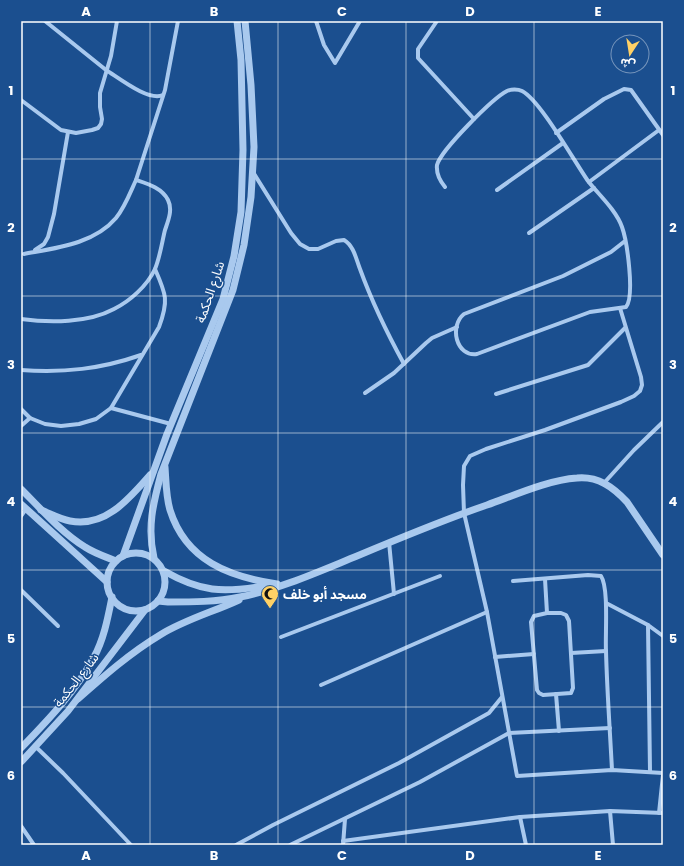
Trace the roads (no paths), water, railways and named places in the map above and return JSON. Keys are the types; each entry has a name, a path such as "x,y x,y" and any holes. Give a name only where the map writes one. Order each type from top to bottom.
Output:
{"street":[{"path":"45,21 106,70 145,94 158,97 163,95"},
{"path":"21,100 61,130 76,133 92,130 100,126 102,119 100,93 112,49 117,21"},
{"path":"22,254 85,240 101,231 116,218 136,180 163,95 167,82 178,21"},
{"name":"شارع الحكمة","path":"123,556 152,472 223,299 234,256 241,212 244,150 241,60 237,21"},
{"name":"شارع الحكمة","path":"154,558 150,534 154,500 165,461 233,290 248,222 254,147 248,44 245,21"},
{"path":"316,21 324,45 335,63 360,21"},
{"path":"437,21 418,49 418,58 474,119"},
{"path":"445,187 438,178 437,166 443,154 474,119 508,90 517,89 528,95 544,114 589,182 619,220 625,241 631,281 631,294 628,306 624,308 590,312 477,354 468,354 460,347 457,338 457,322 464,314 563,276 611,252 625,241"},
{"path":"556,133 604,99 624,89 630,90 663,135"},
{"path":"589,182 659,130"},
{"path":"22,254 36,250 44,244 48,237 54,214 68,132"},
{"path":"497,190 563,143"},
{"path":"253,171 291,233 300,244 309,249 318,249 336,241 344,240 351,246 367,290 385,329 404,364"},
{"path":"21,319 58,322 96,316 113,310 127,301 142,287 155,269 170,212 169,201 161,190 148,183 136,180"},
{"path":"529,233 594,188"},
{"path":"21,409 30,418 45,424 61,426 79,424 96,419 111,408 159,327 164,313 164,290 155,269"},
{"path":"345,819 343,843 520,818 610,811 661,813 663,774 650,771 612,770 517,776 487,612 464,513 464,466 470,456 486,449 607,409 638,393 641,388 641,376 620,308"},
{"path":"365,393 404,364 432,338 457,327"},
{"path":"496,394 588,364 625,328"},
{"path":"21,370 46,372 94,368 142,355"},
{"path":"111,408 171,424"},
{"path":"21,426 30,418"},
{"path":"604,483 634,450 663,422"},
{"path":"165,461 166,483 170,510 186,542 204,559 221,569 248,579 277,584"},
{"path":"41,510 69,521 84,522 103,518 119,507 137,490 152,472"},
{"path":"158,601 211,600 232,598 256,593 323,570 464,513 542,486 566,480 587,478 604,483 615,490 627,502 660,546 663,555"},
{"path":"21,489 41,510 78,543 116,561"},
{"path":"21,516 24,506 107,582"},
{"path":"390,542 394,594"},
{"path":"164,571 165,587 162,597 145,610 129,610 119,605 112,597 107,582 109,571 116,561 123,556 139,553 154,558 164,571 194,586 219,591 288,583"},
{"path":"513,581 588,575 601,576 605,584 606,651 612,770"},
{"path":"281,637 440,576"},
{"path":"545,579 547,613"},
{"path":"21,590 58,626"},
{"path":"78,699 121,662 161,635 256,593"},
{"name":"شارع الحكمة","path":"21,748 66,698 95,656 112,597"},
{"path":"606,603 648,625 663,636"},
{"name":"شارع الحكمة","path":"21,762 78,699 145,610"},
{"path":"321,685 487,612"},
{"path":"561,613 568,617 571,653 572,691 568,694 542,695 537,690 532,620 535,615 561,613"},
{"path":"648,625 650,771"},
{"path":"571,653 606,651"},
{"path":"495,657 534,654"},
{"path":"556,694 559,731"},
{"path":"236,845 399,762 477,719 492,709 502,697"},
{"path":"290,845 420,782 509,733 610,728"},
{"path":"36,747 132,845"},
{"path":"610,811 613,845"},
{"path":"520,818 526,845"},
{"path":"21,826 34,845"},
{"path":"300,840 300,845"}],"place":[{"name":"مسجد أبو خلف","path":"270,609"}]}
